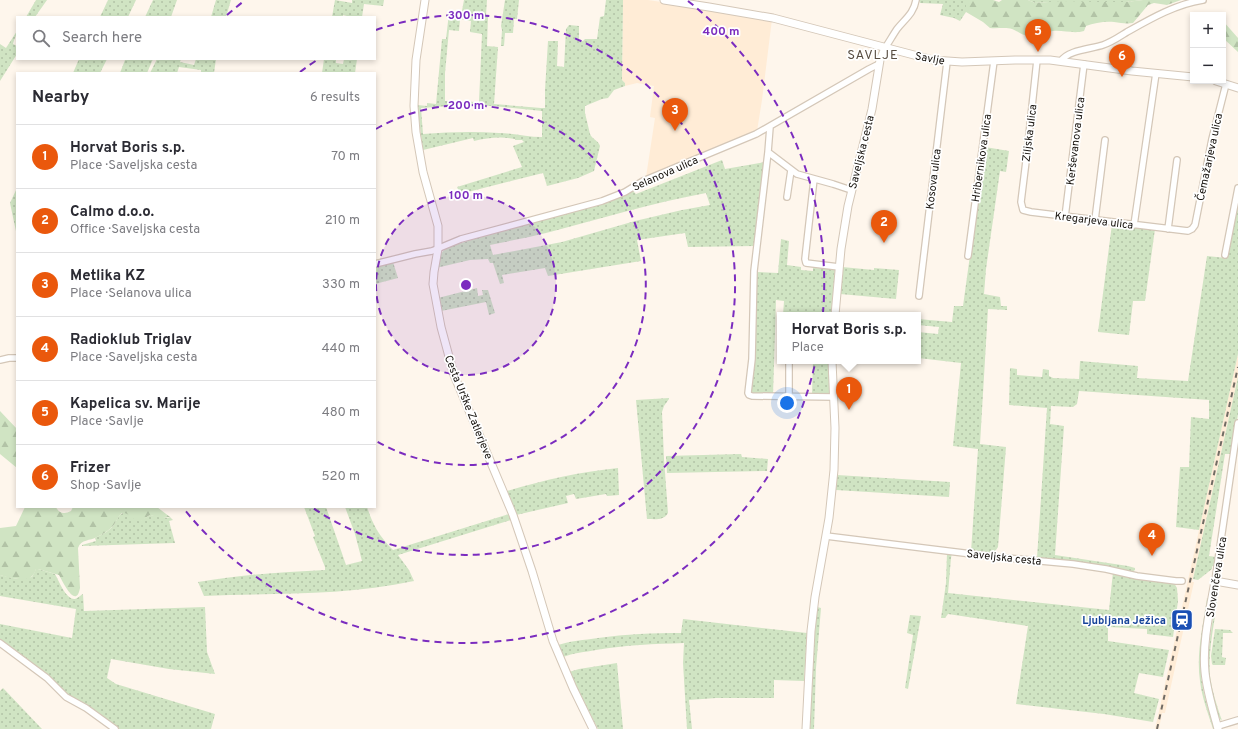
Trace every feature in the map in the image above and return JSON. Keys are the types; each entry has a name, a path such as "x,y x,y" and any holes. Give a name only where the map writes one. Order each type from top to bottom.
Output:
{"street":[{"name":"Cesta Urške Zatlerjeve","path":"425,0 416,60 414,106 416,132 423,172 438,226 438,249 433,284 439,322 450,360 471,416 513,515 553,640 573,688 594,729"},
{"name":"Savlje","path":"664,0 709,3 773,18 925,58 947,62 1037,60 1061,61 1156,74 1190,77"},
{"name":"Saveljska cesta","path":"835,312 839,267 851,190 872,109 881,55 897,30 912,12 916,0"},
{"path":"1061,61 1070,54 1109,43 1153,18 1180,6 1203,0"},
{"name":"Ziljska ulica","path":"1021,207 1020,202 1037,60"},
{"name":"Hribernikova ulica","path":"968,256 994,61"},
{"name":"Kosova ulica","path":"919,296 947,62"},
{"name":"Selanova ulica","path":"376,264 432,251 468,237 602,201 625,192 643,181 770,127 880,64"},
{"name":"Kerševanova ulica","path":"1065,217 1084,64"},
{"path":"1134,225 1156,74"},
{"path":"1226,84 1238,88"},
{"name":"Čemažarjeva ulica","path":"1192,230 1195,225 1212,139 1226,84"},
{"path":"770,127 765,187 756,256 752,359 748,393 752,396 834,397"},
{"path":"1095,220 1105,140"},
{"path":"768,152 797,174 851,190"},
{"path":"1168,229 1177,160"},
{"path":"788,197 791,170"},
{"path":"814,179 806,264 839,267"},
{"path":"1225,255 1238,188"},
{"name":"Kregarjeva ulica","path":"1021,207 1027,212 1168,229 1192,230"},
{"path":"0,360 16,358"},
{"path":"789,364 789,396"},
{"path":"806,729 811,631 826,536 834,470 835,428 832,364"},
{"name":"Slovenčeva ulica","path":"1218,728 1207,690 1204,665 1206,638 1238,423"},
{"name":"Saveljska cesta","path":"826,536 996,557 1073,564 1101,568 1137,576 1182,581"},
{"path":"1215,581 1238,585"},
{"path":"0,643 47,678 66,697 86,708 115,729"},
{"path":"1218,728 1238,720"}],"shaded area":[{"path":"623,0 648,0 772,19 757,131 646,177 655,118 650,117 654,86 637,83 625,86 625,83 622,80"},
{"path":"1238,354 1238,377 1192,582 1194,582 1165,713 1162,713 1159,729 1155,729"}],"green space":[{"path":"36,0 47,0 36,16 27,16"},
{"path":"108,0 136,0 128,16 100,16"},
{"path":"153,0 177,0 171,16 145,16"},
{"path":"216,0 231,0 226,16 211,16"},
{"path":"335,0 352,3 352,0 384,0 383,6 364,4 362,16 332,16"},
{"path":"464,0 487,0 487,46 498,47 494,104 545,108 548,41 558,41 557,66 564,67 566,29 569,25 579,26 579,41 583,41 585,39 597,39 600,17 604,16 606,0 623,0 622,80 625,83 625,86 614,90 608,98 585,106 585,113 590,134 600,146 594,171 578,178 547,186 543,173 460,194 457,187 522,167 513,146 524,142 522,140 505,138 489,138 474,141 473,138 423,150 417,105 427,106 427,103 436,104 442,39 446,39 449,13 461,16","holes":["460,19 471,21 470,32 482,34 479,102 445,101 445,73 449,30 459,31","463,105 494,106 542,111 542,137 480,132 423,134 421,108"]},
{"path":"505,0 519,0 517,19 514,19 513,33 505,33 504,46 501,46 501,26"},
{"path":"919,0 966,0 966,12 960,21 940,15 943,4 920,3"},
{"path":"966,0 993,0 999,2 1002,0 1028,0 1035,3 1062,1 1126,2 1143,0 1181,0 1167,5 1154,3 1148,5 1133,23 1100,22 1086,26 1084,31 1080,32 1053,31 1029,36 1023,35 1010,28 990,28 966,12"},
{"path":"1028,0 1143,0 1126,2 1035,3"},
{"path":"1226,24 1238,38 1238,52 1226,41"},
{"path":"16,33 13,44 16,46 16,56 0,81 0,44 6,48"},
{"path":"79,60 106,60 100,72 73,72"},
{"path":"125,60 153,60 147,72 120,72"},
{"path":"156,60 181,60 180,62 194,65 196,60 216,60 214,72 201,72 201,70 179,67 177,72 150,72"},
{"path":"324,60 336,60 336,63 343,64 344,60 357,60 355,72 322,72"},
{"path":"985,147 1009,151 1006,172 1000,171 986,269 984,294 1000,297 1001,306 1007,306 1007,310 988,309 980,444 1006,447 998,547 994,553 971,552 978,449 953,446 961,363 921,358 921,332 938,334 939,327 921,325 921,319 952,322 954,306 963,306"},
{"path":"722,160 725,169 765,162 755,246 688,247 685,233 637,240 641,261 548,276 545,268 502,275 504,283 500,284 493,263 490,263 488,259 470,260 436,268 442,252 452,246 499,231 593,207 633,191 636,194","holes":["706,193 710,205 635,221 562,242 493,255 490,245 542,234 647,206"]},
{"path":"16,190 16,231 10,203"},
{"path":"1238,203 1238,354 1199,530 1176,527 1180,467 1189,467 1191,417 1209,419 1209,400 1079,391 1077,404 1073,407 1051,406 1050,424 1064,426 1055,555 1128,566 1135,568 1135,570 1132,572 1127,572 1037,558 1047,408 1009,405 1010,368 1017,369 1017,375 1042,377 1043,369 1049,370 1049,376 1053,378 1079,379 1080,361 1138,366 1137,378 1188,381 1207,256 1226,258"},
{"path":"1112,224 1155,229 1145,301 1133,301 1129,335 1098,332"},
{"path":"781,239 789,241 787,265 801,267 801,270 813,271 813,268 835,269 831,312 783,312 784,301 776,300 773,395 752,395 749,393 756,272 778,273"},
{"path":"393,262 398,278 376,284 376,266"},
{"path":"842,267 874,270 874,268 899,270 896,299 840,294"},
{"path":"477,288 478,296 483,295 482,290 488,290 495,313 489,315 486,302 441,311 438,298"},
{"path":"813,364 829,364 830,394 812,394"},
{"path":"1238,377 1238,414 1232,453 1225,454 1209,556 1216,557 1214,567 1212,566 1212,569 1198,580 1193,579"},
{"path":"669,398 662,412 668,513 666,516 661,518 647,519 636,400"},
{"path":"0,411 16,428 16,467 0,454"},
{"path":"741,454 742,457 768,459 767,471 667,473 666,456"},
{"path":"618,468 619,495 607,496 606,494 576,499 574,494 566,496 568,503 516,515 507,491 562,477"},
{"path":"837,475 950,482 949,497 836,490"},
{"path":"25,508 57,508 60,512 67,513 71,511 72,508 158,508 170,517 162,518 150,515 139,521 125,513 122,513 108,531 81,543 78,548 80,588 76,596 66,588 59,575 38,569 36,569 32,576 25,579 16,579 0,575 0,528 16,526"},
{"path":"304,508 326,508 346,565 362,561 355,534 345,508 367,508 377,530 393,550 509,514 511,520 398,555 409,570 414,581 388,586 336,592 204,596 198,582 261,574 325,570 313,537 315,536"},
{"path":"125,512 140,521 150,515 170,517 173,520 169,521 175,543 82,546 96,541 95,538 105,533 112,527 118,517"},
{"path":"947,553 952,553 948,593 1109,610 1113,572 1174,583 1177,588 1178,601 1173,637 1147,634 1147,629 1108,627 1108,641 1169,650 1163,677 1139,673 1134,693 1159,699 1153,722 1104,714 1016,704 1028,626 948,614 945,618 941,618 946,583"},
{"path":"36,569 55,574 63,590 72,598 75,599 83,594 84,611 205,607 207,652 215,674 169,669 111,659 107,678 116,684 215,714 211,729 117,729 70,698 0,641 0,624 72,638 76,609 0,596 0,575 17,579 32,577"},
{"path":"1207,598 1209,599 1204,626 1201,672 1204,694 1215,729 1213,729 1204,699 1199,671 1200,640"},
{"path":"1216,600 1217,602 1211,648 1210,676 1213,693 1222,721 1218,715 1211,690 1208,664"},
{"path":"817,607 821,608 816,668 814,729 810,729 812,669"},
{"path":"910,615 921,616 908,689 905,688 913,635 907,633"},
{"path":"683,619 807,633 804,681 774,680 774,698 716,698 689,700 692,729 687,729 683,663 684,643 618,647 571,654 563,657 558,645 567,642 619,636 681,633"},
{"path":"1215,629 1230,630 1233,633 1223,633 1222,657 1226,658 1225,665 1212,664 1211,656"},
{"path":"617,663 623,729 598,729 569,672"},
{"path":"3,688 42,729 0,729 0,691"}],"railway":[{"path":"1157,729 1238,367"}],"place":[{"name":"Kapelica sv. Marije","path":"1038,52"},
{"name":"Frizer","path":"1122,77"},
{"name":"Metlika KZ","path":"675,131"},
{"name":"Calmo d.o.o.","path":"884,243"},
{"name":"Horvat Boris s.p.","path":"849,410"},
{"name":"Radioklub Triglav","path":"1152,556"},
{"name":"Ljubljana Ježica","path":"1182,620"}],"district":[{"name":"SAVLJE","path":"873,54"}]}
